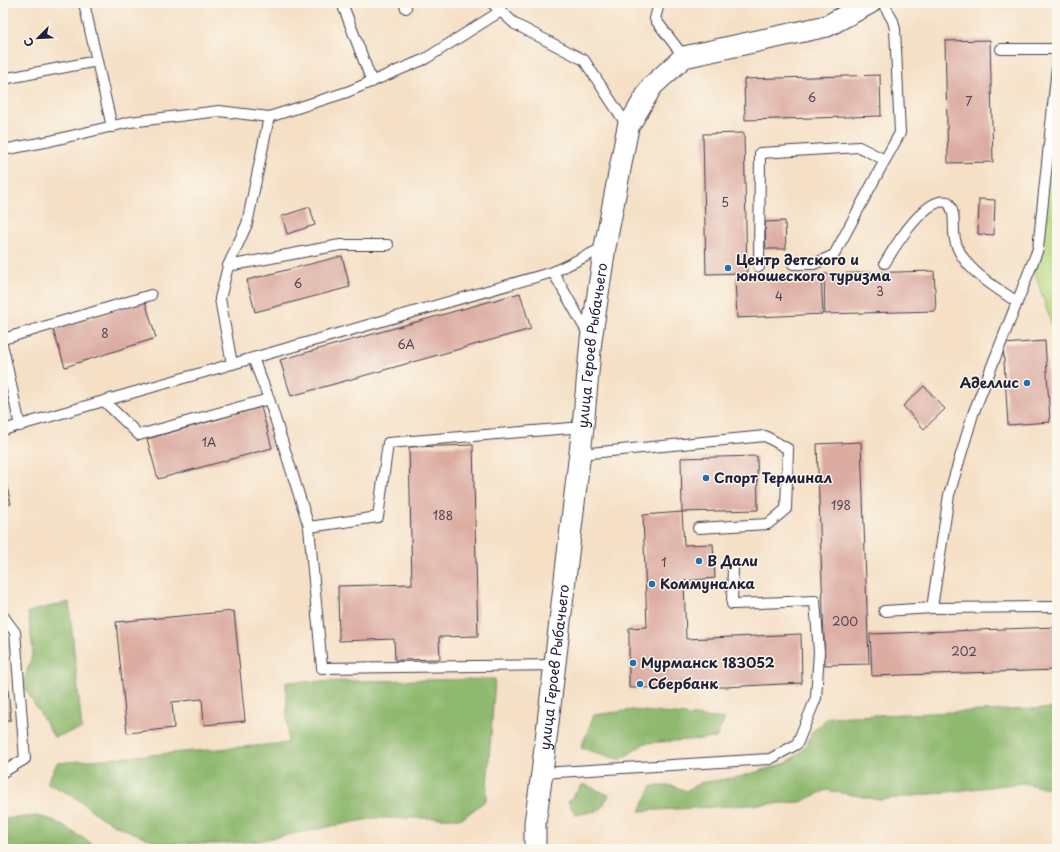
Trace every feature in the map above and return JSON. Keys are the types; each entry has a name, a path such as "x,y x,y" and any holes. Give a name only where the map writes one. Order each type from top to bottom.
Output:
{"street":[{"name":"улица Героев Рыбачьего","path":"535,849 535,823 580,454 591,340 605,247 628,127 652,86 684,57 827,26 870,3"}],"lane":[{"path":"84,3 112,127"},
{"path":"342,3 372,82"},
{"path":"492,3 516,24 584,60 628,127"},
{"path":"659,3 655,19 684,57"},
{"path":"793,264 814,264 834,255 900,133 895,29 893,20 884,3"},
{"path":"3,150 130,122 219,111 269,117 372,82 425,59 501,11"},
{"path":"1001,49 1057,49"},
{"path":"3,79 97,61"},
{"path":"932,608 949,495 973,414 1038,249 1057,68"},
{"path":"232,364 220,299 228,266 248,224 269,117"},
{"path":"759,267 760,153 859,147 885,160"},
{"path":"884,263 900,237 926,211 939,202 948,202 953,209 955,240 965,262 985,280 1017,302"},
{"path":"228,266 340,245 388,245"},
{"path":"3,430 553,272 605,247"},
{"path":"553,272 591,340"},
{"path":"3,339 150,295"},
{"path":"3,348 20,426"},
{"path":"253,358 269,399 308,527 322,668 555,665"},
{"path":"104,402 139,435 269,399"},
{"path":"308,527 378,518 388,443 583,427"},
{"path":"580,454 765,436 788,449 786,509 768,524 698,528"},
{"path":"542,773 770,759 797,744 816,698 819,652 815,601 732,604 733,566"},
{"path":"884,611 932,608 1057,607"},
{"path":"3,616 15,632 25,759 3,772"}],"green space":[{"path":"1057,43 1057,341 1032,263"},
{"path":"69,602 82,729 54,737 23,685 33,652 28,612"},
{"path":"495,679 486,800 463,818 374,818 257,841 215,844 159,843 117,826 99,816 72,795 47,783 57,763 288,743 286,682"},
{"path":"1057,708 1057,791 1023,783 880,800 826,790 801,802 640,811 652,786 674,786 686,791 700,783 739,777 787,763 804,749 813,731 829,717"},
{"path":"632,710 725,719 716,738 645,743 620,760 581,748 594,715"},
{"path":"583,784 609,795 600,810 576,815 568,802"},
{"path":"36,816 53,820 91,843 93,849 3,849 3,819"}],"building":[{"path":"990,40 993,162 948,163 945,41"},
{"path":"880,75 881,116 745,120 744,79"},
{"path":"744,133 747,273 706,274 703,134"},
{"path":"979,199 995,200 994,235 978,234"},
{"path":"310,207 315,225 287,234 282,216"},
{"path":"785,221 786,249 766,249 765,222"},
{"path":"342,256 350,287 255,312 247,280"},
{"path":"934,271 936,311 825,314 824,274"},
{"path":"821,275 823,314 737,318 735,279"},
{"path":"520,293 531,329 291,396 280,360"},
{"path":"145,301 156,338 65,367 53,330"},
{"name":"Аделлис","path":"1045,341 1050,422 1008,425 1003,344"},
{"path":"924,386 945,409 924,429 903,406"},
{"path":"261,407 272,448 158,479 147,439"},
{"path":"861,442 869,664 825,665 817,444"},
{"path":"473,445 478,636 439,637 440,659 395,660 394,639 339,641 338,586 412,584 409,447"},
{"path":"757,456 758,510 682,512 681,458"},
{"path":"4,474 11,504 3,506 3,475"},
{"path":"682,512 684,545 713,544 715,578 684,581 686,639 801,634 802,683 725,687 629,688 629,628 647,627 643,515"},
{"path":"234,611 245,721 204,725 202,699 172,702 174,728 127,733 116,622"},
{"path":"1057,627 1057,670 872,676 870,634"},
{"path":"3,638 11,720 3,720"}],"place":[{"name":"Центр детского и юношеского туризма","path":"728,268"},
{"name":"Аделлис","path":"1027,383"},
{"name":"Спорт Терминал","path":"706,478"},
{"name":"В Дали","path":"699,561"},
{"name":"Коммуналка","path":"652,584"},
{"name":"Мурманск 183052","path":"633,663"},
{"name":"Сбербанк","path":"640,684"}]}
